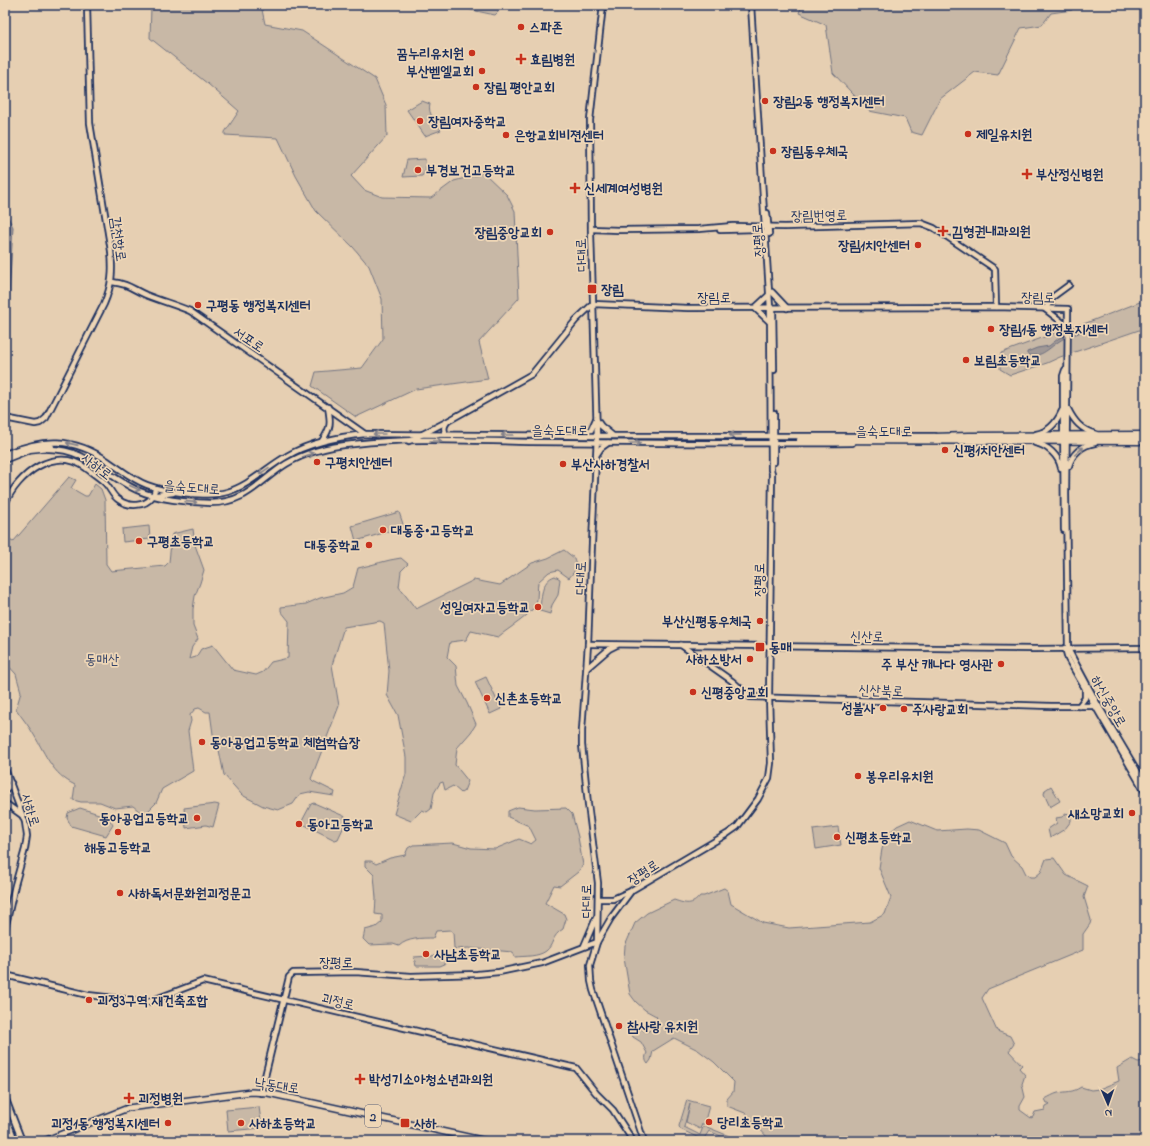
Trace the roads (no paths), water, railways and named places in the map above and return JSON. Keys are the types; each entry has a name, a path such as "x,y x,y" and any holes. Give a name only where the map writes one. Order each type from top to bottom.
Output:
{"highway":[{"name":"을숙도대로","path":"940,438 1102,438 1145,435"},
{"path":"800,439 940,438"},
{"name":"을숙도대로","path":"1102,438 1145,441"},
{"path":"9,456 31,447 51,445"}],"main road":[{"name":"감천항로","path":"5,418 35,424 40,423 46,418 104,304 112,282 111,251 90,123 87,5"},
{"name":"다대로","path":"603,5 590,120 591,231 597,436 587,668 582,745 598,884 597,942 590,965 592,985 644,1141"},
{"name":"장평로","path":"261,1092 289,977 294,973 355,972 411,976 499,972 542,963 597,942 611,918 632,890 737,827 758,799 769,778 771,763 769,646 772,473 772,308 752,6"},
{"name":"장림번영로","path":"767,227 921,224 934,228 995,269 996,307"},
{"path":"591,231 619,232 767,227"},
{"name":"서포로","path":"112,282 126,284 147,296 190,311 365,434"},
{"path":"1069,285 1054,296 1045,309 1067,327 1065,408 1066,649 1068,659 1085,690 1096,706 1145,792"},
{"path":"770,322 755,308 771,293 787,308"},
{"path":"409,441 532,374 576,320 593,304"},
{"name":"장림로","path":"593,304 688,308 996,307 1068,309 1067,327"},
{"name":"장평로","path":"772,308 770,322 772,358"},
{"path":"322,441 330,426 328,407"},
{"path":"1024,438 1041,433 1048,429 1057,421 1065,408"},
{"path":"1065,408 1078,425 1102,438"},
{"path":"578,436 591,430 596,419 607,432 612,435"},
{"path":"446,434 444,431 444,426 448,421"},
{"path":"365,434 366,442"},
{"name":"을숙도대로","path":"9,456 32,444 44,442 67,443 97,454 145,485 182,493 211,494 231,491 246,483 287,455 322,441 344,436 365,434 578,436 772,435 940,438"},
{"name":"을숙도대로","path":"9,456 52,448 71,452 87,458 135,489 153,496 172,500 220,503 243,496 287,464 307,454 345,445 366,442 929,442 940,438"},
{"path":"1024,438 1046,447 1052,452 1059,461 1065,473"},
{"path":"1065,473 1077,451 1102,438"},
{"path":"583,442 590,445 596,456 601,448 608,442"},
{"name":"사하로","path":"5,504 13,490 34,469 48,462 63,459 85,467 105,483 114,497 124,503 133,505 141,504 153,496"},
{"path":"156,488 153,496 182,493"},
{"name":"신산로","path":"588,644 1066,649 1145,648"},
{"path":"587,668 609,649 619,645"},
{"name":"신산북로","path":"681,645 732,681 748,696 1096,706"},
{"name":"하신중앙로","path":"1066,649 1096,706 1145,784"},
{"path":"1079,706 1085,698 1085,690"},
{"name":"사하로","path":"5,769 23,816 27,840 10,903 5,929"},
{"path":"5,791 11,783"},
{"path":"5,803 23,816"},
{"path":"598,899 613,898 632,890"},
{"path":"584,946 598,912"},
{"name":"괴정로","path":"5,975 88,995 148,1002 203,981 576,1068 612,1110 633,1141"},
{"name":"낙동대로","path":"44,1141 128,1108 251,1092 261,1092 486,1141"},
{"path":"5,1097 22,1141"}],"tunnel":[{"path":"386,437 617,438"},
{"path":"51,447 67,448 90,456 125,481 151,492 172,497 214,499 226,498 246,489 283,463 303,452 327,445 353,441 390,439"},
{"path":"613,441 800,440"}],"place":[{"name":"스파존","path":"521,27"},
{"name":"꿈누리유치원","path":"472,53"},
{"name":"효림병원","path":"521,59"},
{"name":"부산벧엘교회","path":"482,71"},
{"name":"장림 평안교회","path":"476,87"},
{"name":"장림2동 행정복지센터","path":"765,101"},
{"name":"장림여자중학교","path":"420,121"},
{"name":"제일유치원","path":"968,134"},
{"name":"은항교회비젼센터","path":"506,135"},
{"name":"장림동우체국","path":"773,151"},
{"name":"부경보건고등학교","path":"418,170"},
{"name":"부산정신병원","path":"1027,174"},
{"name":"신세계여성병원","path":"575,188"},
{"name":"김형권내과의원","path":"943,231"},
{"name":"장림중앙교회","path":"550,232"},
{"name":"장림1치안센터","path":"918,245"},
{"name":"장림","path":"592,289"},
{"name":"구평동 행정복지센터","path":"198,305"},
{"name":"장림1동 행정복지센터","path":"991,329"},
{"name":"보림초등학교","path":"966,360"},
{"name":"신평1치안센터","path":"945,450"},
{"name":"구평치안센터","path":"317,462"},
{"name":"부산사하경찰서","path":"563,464"},
{"name":"대동중•고등학교","path":"383,530"},
{"name":"구평초등학교","path":"139,541"},
{"name":"대동중학교","path":"369,545"},
{"name":"성일여자고등학교","path":"538,607"},
{"name":"부산신평동우체국","path":"760,621"},
{"name":"동매","path":"760,647"},
{"name":"사하소방서","path":"750,659"},
{"name":"주 부산 캐나다 영사관","path":"1001,664"},
{"name":"신평중앙교회","path":"693,692"},
{"name":"신촌초등학교","path":"487,698"},
{"name":"성불사","path":"883,708"},
{"name":"주사랑교회","path":"904,709"},
{"name":"동아공업고등학교 체험학습장","path":"202,742"},
{"name":"봉우리유치원","path":"858,776"},
{"name":"새소망교회","path":"1132,813"},
{"name":"동아공업고등학교","path":"197,818"},
{"name":"동아고등학교","path":"299,824"},
{"name":"해동고등학교","path":"118,832"},
{"name":"신평초등학교","path":"837,837"},
{"name":"사하독서문화원괴정문고","path":"120,893"},
{"name":"사남초등학교","path":"426,954"},
{"name":"괴정3구역 재건축조합","path":"89,1000"},
{"name":"참사랑 유치원","path":"619,1026"},
{"name":"박성기소아청소년과의원","path":"360,1079"},
{"name":"괴정병원","path":"129,1098"},
{"name":"당리초등학교","path":"709,1122"},
{"name":"괴정1동 행정복지센터","path":"168,1123"},
{"name":"사하초등학교","path":"241,1123"},
{"name":"사하","path":"405,1123"}],"park label":[{"name":"동매산","path":"102,659"}]}
